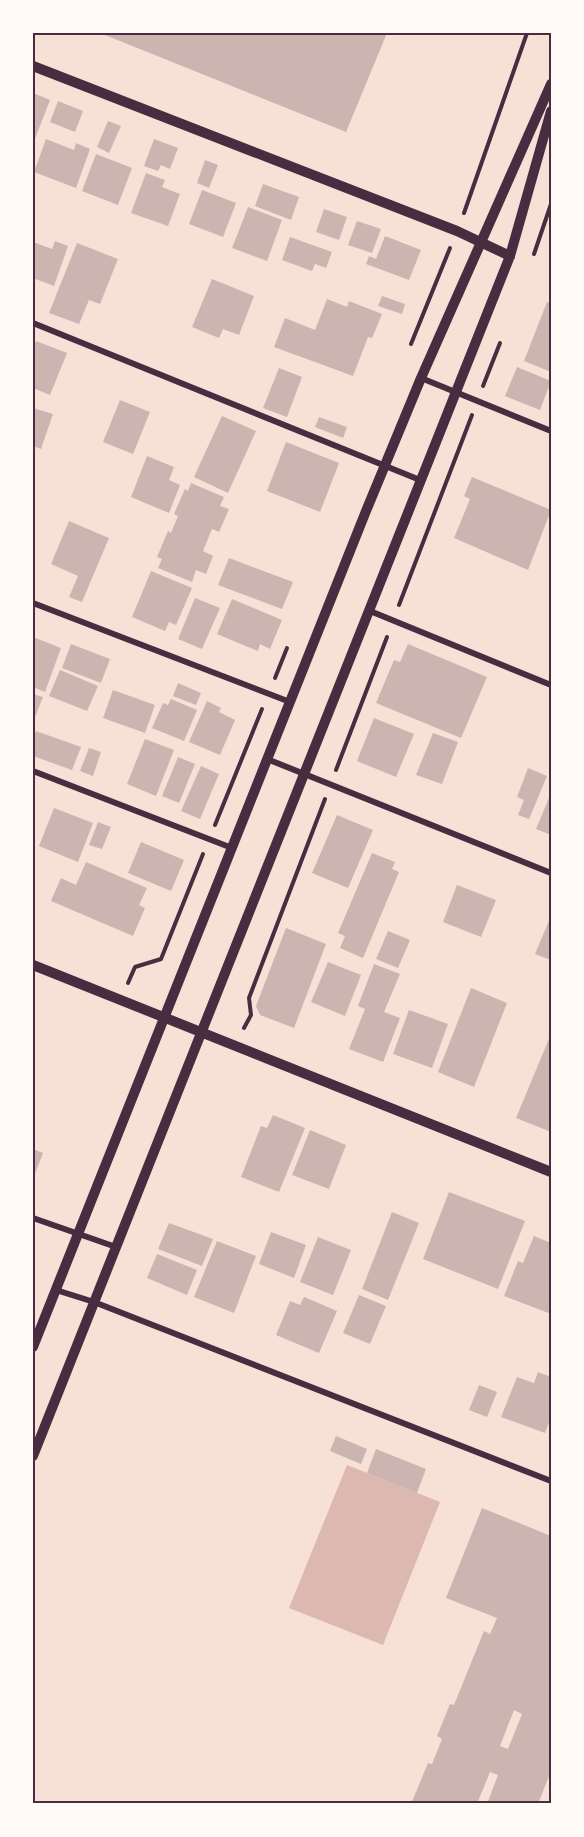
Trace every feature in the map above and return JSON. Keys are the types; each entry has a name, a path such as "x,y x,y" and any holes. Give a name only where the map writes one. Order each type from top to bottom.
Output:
{"street":[{"path":"33,66 458,231 510,256"},
{"path":"33,1347 421,378 551,84"},
{"path":"33,1456 510,256 551,111"},
{"path":"33,323 420,480"},
{"path":"421,378 551,431"},
{"path":"33,603 290,702"},
{"path":"370,611 551,685"},
{"path":"267,759 551,873"},
{"path":"33,771 232,848"},
{"path":"33,964 551,1172"},
{"path":"33,1218 117,1247"},
{"path":"56,1290 94,1302 551,1480"}],"path":[{"path":"458,231 527,33"},
{"path":"539,240 551,204"},
{"path":"135,967 160,959"},
{"path":"249,998 251,1015"}],"shaded area":[{"path":"347,1465 440,1502 383,1645 289,1608"}],"building":[{"path":"100,33 387,33 346,132"},
{"path":"33,93 50,100 33,144"},
{"path":"58,101 83,111 75,132 50,122"},
{"path":"108,121 121,126 109,153 97,147"},
{"path":"46,139 74,150 76,143 90,149 76,188 34,172"},
{"path":"154,139 178,148 170,169 161,165 158,171 144,166"},
{"path":"96,154 132,168 118,205 82,191"},
{"path":"205,160 218,165 209,188 197,183"},
{"path":"146,173 165,180 162,187 180,194 168,226 131,213"},
{"path":"263,184 299,197 291,220 255,206"},
{"path":"202,190 236,203 223,237 189,224"},
{"path":"248,207 282,220 267,261 232,248"},
{"path":"324,209 347,217 339,240 316,232"},
{"path":"357,221 381,229 372,253 348,245"},
{"path":"385,236 421,250 409,280 366,264 369,256 376,259"},
{"path":"290,237 332,252 326,268 315,264 312,271 282,260"},
{"path":"55,241 68,246 54,286 33,278 33,242 52,249"},
{"path":"77,243 118,259 100,304 89,300 79,324 49,313"},
{"path":"212,279 254,296 239,335 223,329 219,338 192,327"},
{"path":"382,296 405,304 402,314 378,306"},
{"path":"327,299 347,307 349,301 382,314 372,338 368,337 353,376 274,347 285,318 315,330"},
{"path":"547,302 551,304 551,372 524,361"},
{"path":"36,341 67,353 50,395 33,388 33,349"},
{"path":"517,367 551,381 540,410 505,396"},
{"path":"279,368 302,377 287,417 263,408"},
{"path":"120,400 150,412 133,454 103,442"},
{"path":"33,408 53,414 41,449 33,446"},
{"path":"222,416 256,431 228,493 194,477"},
{"path":"319,417 347,427 343,438 315,427"},
{"path":"286,442 339,463 320,512 267,491"},
{"path":"147,456 174,467 169,480 180,485 169,513 131,497"},
{"path":"472,477 551,510 528,570 454,538 470,499 464,496"},
{"path":"191,483 224,497 220,506 229,509 219,532 212,529 203,551 213,556 206,574 196,570 192,582 158,568 162,559 157,557 168,531 171,533 178,516 174,514 185,489 188,491"},
{"path":"69,521 109,538 82,602 69,597 78,576 51,564"},
{"path":"229,558 293,582 282,609 218,585"},
{"path":"151,571 192,588 176,625 169,622 165,631 132,617"},
{"path":"195,598 220,608 202,649 178,639"},
{"path":"232,599 282,620 270,649 260,644 258,651 217,634"},
{"path":"33,637 61,648 45,692 33,687"},
{"path":"71,644 110,659 101,683 62,668"},
{"path":"408,644 487,677 461,738 376,703 394,660 400,662"},
{"path":"60,670 98,686 87,711 49,696"},
{"path":"178,683 201,693 196,705 173,696"},
{"path":"113,690 155,705 145,733 103,718"},
{"path":"33,694 43,697 33,722"},
{"path":"171,699 197,710 184,741 152,728 163,703 168,705"},
{"path":"207,701 221,708 219,712 235,720 220,755 189,742"},
{"path":"374,718 414,734 396,777 357,761"},
{"path":"36,731 81,747 72,770 33,756 33,740"},
{"path":"433,733 458,742 442,784 416,775"},
{"path":"145,739 174,750 156,796 127,784"},
{"path":"89,748 101,752 93,776 80,771"},
{"path":"178,757 195,764 179,803 162,796"},
{"path":"201,766 219,774 200,819 181,811"},
{"path":"528,768 547,776 529,819 518,815 524,800 517,797"},
{"path":"551,793 551,835 536,829"},
{"path":"54,808 93,823 78,862 39,846"},
{"path":"337,815 373,830 348,888 312,873"},
{"path":"98,822 111,827 102,849 89,845"},
{"path":"141,842 184,860 171,891 128,873"},
{"path":"372,853 395,862 392,869 399,872 363,958 340,948 345,936 338,933"},
{"path":"86,862 147,888 139,905 145,908 133,936 51,901 61,878 76,885"},
{"path":"457,885 496,900 481,937 443,922"},
{"path":"551,916 551,960 535,954"},
{"path":"286,928 326,944 294,1028 260,1015 256,1006"},
{"path":"388,931 410,940 398,968 376,959"},
{"path":"328,962 361,975 345,1016 311,1002"},
{"path":"374,964 400,974 384,1012 400,1018 383,1062 349,1049 365,1009 358,1006"},
{"path":"471,988 507,1003 474,1087 438,1072"},
{"path":"409,1010 448,1024 432,1068 393,1054"},
{"path":"551,1034 551,1132 516,1118"},
{"path":"273,1115 305,1128 279,1192 241,1177 261,1126 267,1128"},
{"path":"310,1130 346,1145 329,1189 292,1175"},
{"path":"33,1149 43,1153 33,1179"},
{"path":"449,1192 525,1221 498,1289 423,1259"},
{"path":"392,1212 419,1223 388,1300 362,1289"},
{"path":"169,1223 213,1239 202,1266 158,1249"},
{"path":"271,1232 306,1245 294,1278 259,1264"},
{"path":"534,1236 551,1243 551,1314 504,1296 518,1261 523,1263"},
{"path":"318,1237 351,1250 333,1295 300,1282"},
{"path":"217,1241 256,1256 234,1313 194,1297"},
{"path":"157,1254 197,1270 187,1295 147,1278"},
{"path":"359,1295 386,1306 370,1344 343,1333"},
{"path":"304,1297 337,1311 319,1353 276,1335 290,1301 300,1305"},
{"path":"538,1372 551,1377 551,1417 545,1433 501,1417 517,1377 534,1383"},
{"path":"479,1385 497,1392 487,1417 469,1410"},
{"path":"336,1436 367,1449 361,1464 330,1451"},
{"path":"376,1449 426,1469 417,1493 367,1473"},
{"path":"482,1508 551,1536 551,1771 538,1804 487,1804 498,1775 490,1772 477,1804 411,1804 428,1763 432,1764 442,1739 437,1736 450,1704 454,1705 484,1631 490,1634 497,1618 446,1598","holes":["514,1710 522,1714 508,1749 500,1746"]}]}
